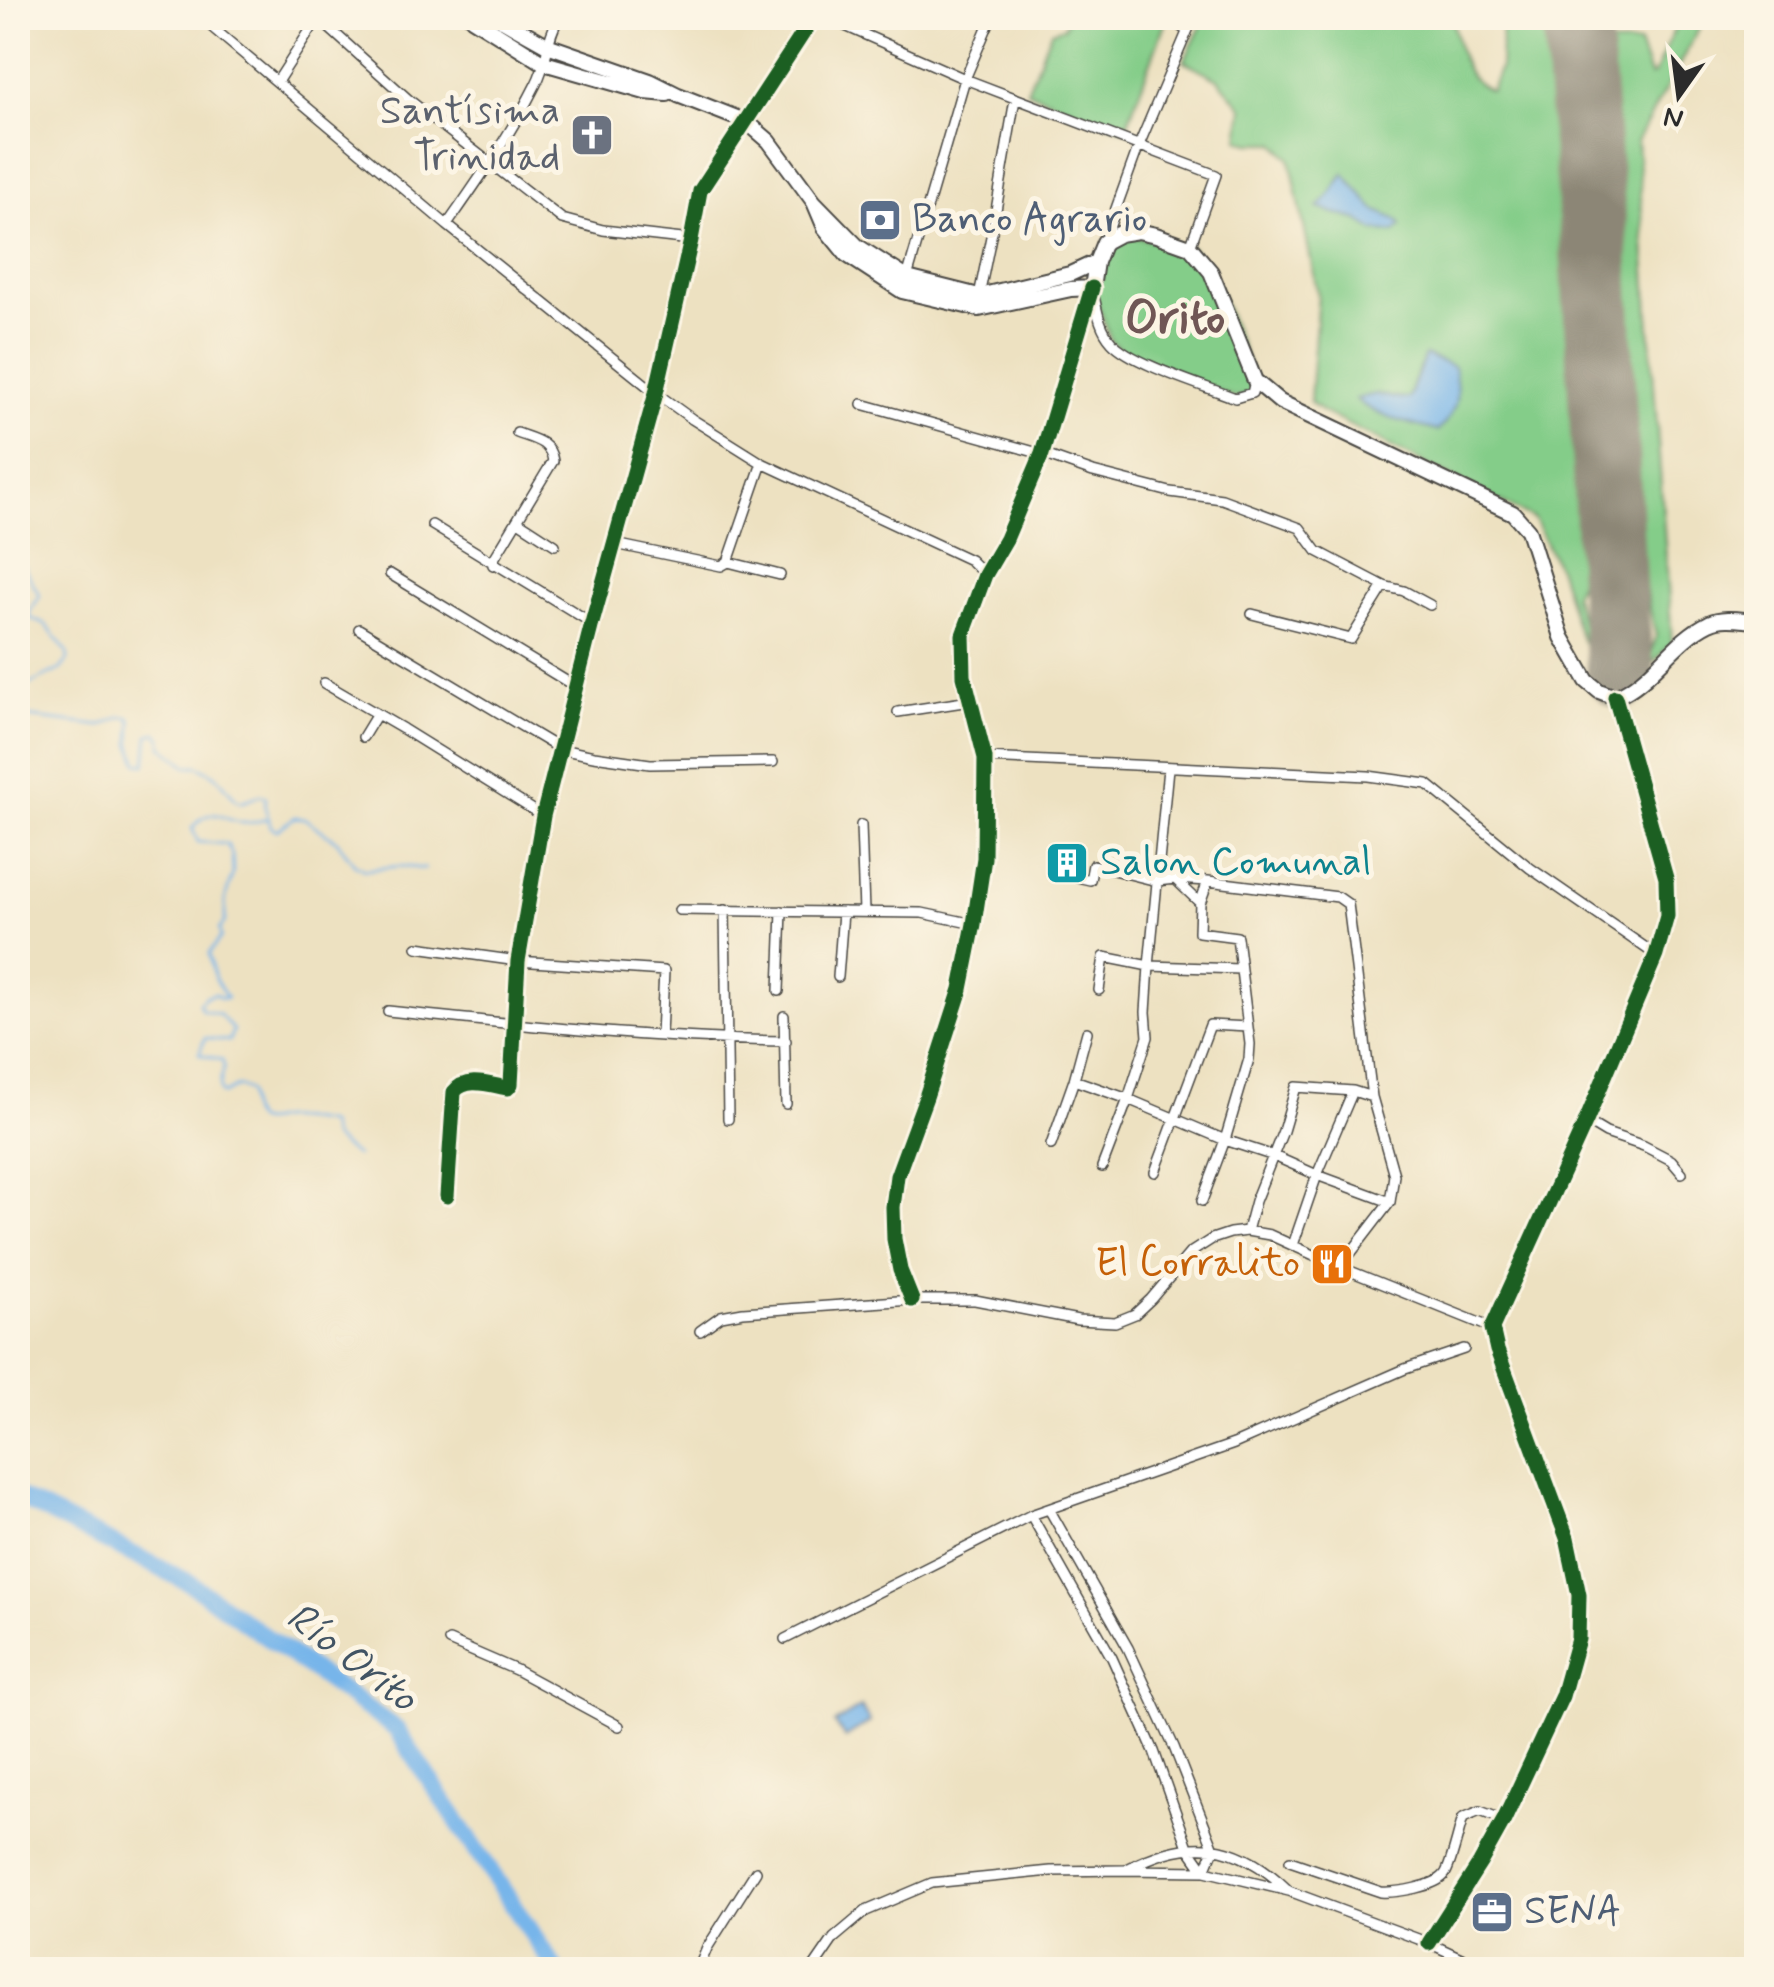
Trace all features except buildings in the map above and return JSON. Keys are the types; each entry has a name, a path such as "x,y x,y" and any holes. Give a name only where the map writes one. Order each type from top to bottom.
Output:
{"main road":[{"path":"472,18 544,62 645,92 678,95"},
{"path":"499,18 547,45 650,81 747,122 769,141 847,255 904,285 979,309 1092,288 1104,242 1119,234 1138,231 1190,247 1211,272 1255,381 1280,402 1513,513 1528,530 1562,637 1587,681 1599,691 1615,697 1632,690 1664,657 1711,621 1756,621"},
{"path":"904,285 979,296 1070,274 1096,262"}],"street":[{"path":"202,18 448,225 692,419 762,463 970,560 985,574"},
{"path":"277,82 318,18 408,100 562,220 604,230 691,240"},
{"path":"448,225 490,164 539,80 551,30 560,18"},
{"path":"447,1196 454,1092 459,1086 472,1083 508,1088 510,1084 518,961 543,816 656,393 700,191 813,18"},
{"path":"828,18 965,79 1216,174 1190,247"},
{"path":"904,285 965,79 991,18"},
{"path":"1168,18 1186,30"},
{"path":"1104,242 1139,144 1192,18"},
{"path":"1746,18 1756,33"},
{"path":"979,296 1015,99"},
{"path":"1092,288 1100,324 1128,356 1235,398 1252,394 1255,381"},
{"path":"912,1300 900,1270 894,1239 892,1208 897,1176 961,990 984,858 985,758 964,676 962,635 985,574 1006,538 1042,454 1092,288"},
{"path":"862,404 1042,454 1092,472 1170,492 1222,499 1300,528 1316,550 1430,605"},
{"path":"493,565 553,460 552,450 542,442 517,433"},
{"path":"614,544 721,566 728,562 762,463"},
{"path":"518,522 555,545"},
{"path":"432,526 592,623"},
{"path":"728,562 780,574"},
{"path":"390,574 576,687"},
{"path":"1252,614 1350,639 1384,586"},
{"path":"359,629 560,749 650,764 773,762"},
{"path":"324,683 543,816"},
{"path":"1429,1942 1504,1820 1562,1696 1578,1640 1580,1595 1567,1538 1492,1328 1586,1121 1656,955 1667,916 1666,878 1615,697"},
{"path":"898,712 970,701"},
{"path":"363,738 377,714"},
{"path":"985,758 1368,776 1427,784 1530,868 1656,955"},
{"path":"1102,1167 1148,1037 1149,966 1168,768"},
{"path":"861,825 864,912"},
{"path":"1058,872 1090,880 1093,865 1158,881 1208,881 1338,897 1348,904 1372,1097 1394,1174 1390,1202 1340,1267"},
{"path":"1174,879 1200,904"},
{"path":"1202,1201 1250,1059 1237,937 1198,932 1200,904 1208,881"},
{"path":"679,910 922,914 974,924"},
{"path":"725,910 728,1119"},
{"path":"779,991 782,911"},
{"path":"838,976 844,912"},
{"path":"417,947 518,961 664,970 660,1035"},
{"path":"1099,990 1104,956 1149,966 1240,969"},
{"path":"388,1011 660,1035 786,1041"},
{"path":"784,1016 786,1104"},
{"path":"1155,1172 1210,1026 1248,1027"},
{"path":"1051,1145 1087,1032"},
{"path":"1074,1080 1390,1202"},
{"path":"1247,1231 1296,1087 1352,1091 1372,1097"},
{"path":"1293,1245 1352,1091"},
{"path":"1586,1121 1671,1160 1682,1174"},
{"path":"700,1331 721,1316 742,1312 912,1300 975,1300 1078,1320 1115,1322 1134,1314 1151,1299 1190,1253 1212,1239 1247,1231 1293,1245 1492,1328"},
{"path":"785,1639 1031,1515 1234,1444 1405,1369 1464,1350"},
{"path":"1049,1509 1128,1648 1174,1747 1214,1849 1205,1871"},
{"path":"1031,1515 1112,1658 1154,1751 1188,1848 1205,1871"},
{"path":"449,1642 516,1670 619,1726"},
{"path":"1112,1658 1128,1648"},
{"path":"1290,1861 1394,1893 1435,1882 1445,1874 1463,1818 1480,1811 1504,1820"},
{"path":"1125,1870 1155,1854 1188,1848 1214,1849 1242,1856 1268,1871 1289,1890"},
{"path":"812,1970 834,1938 866,1911 932,1883 1051,1871 1125,1870 1205,1871 1289,1890 1429,1942 1487,1970"},
{"path":"698,1970 706,1948 756,1871"}],"green space":[{"path":"1067,18 1166,21 1125,130 1027,91 1051,31 1064,27"},
{"path":"1205,18 1452,18 1467,70 1473,79 1491,90 1500,67 1502,23 1511,18 1558,18 1594,551 1573,594 1591,650 1611,676 1628,680 1651,655 1656,636 1632,543 1595,18 1622,18 1623,24 1602,27 1601,45 1639,44 1650,76 1654,75 1677,23 1701,25 1637,141 1672,643 1633,683 1619,683 1602,673 1590,656 1577,629 1559,570 1534,519 1310,402 1318,295 1290,158 1275,143 1239,139 1243,108 1218,79 1184,61","holes":["1343,175 1375,210 1397,220 1375,231 1330,195","1420,366 1414,425 1376,394 1409,398"]},
{"path":"1119,234 1190,247 1211,272 1255,381 1252,393 1235,398 1127,356 1111,341 1092,288 1096,262"}],"water":[{"path":"1344,174 1375,210 1397,220 1401,226 1395,232 1375,231 1358,220 1318,208"},
{"path":"1425,355 1454,367 1456,401 1438,431 1384,415 1356,399 1376,394 1409,398"},
{"path":"861,1707 870,1722 845,1738 835,1723"}],"waterway":[{"path":"18,557 40,596 28,614 46,625 67,652 68,660 61,669 18,690"},
{"path":"18,716 101,726 129,717 131,743 138,763 146,764 149,735 157,733 162,746 187,766 198,766 217,776 237,801 266,797 271,827 277,830 295,817 304,818 337,841 354,864 364,870 400,866 425,869"},
{"path":"269,818 244,823 213,814 192,828 198,842 227,844 233,873 225,899 225,922 219,930 221,937 209,954 215,979 227,998 215,994 199,1003 202,1010 219,1014 233,1030 229,1041 205,1038 199,1054 222,1060 221,1093 238,1086 248,1091 250,1113 257,1121 290,1119 328,1124 332,1138 356,1156"},
{"name":"Río Orito","path":"18,1497 190,1583 396,1729 556,1970"}],"runway":[{"path":"1576,18 1621,675"}],"cycle path":[{"path":"447,1196 454,1092 472,1083 508,1088 511,1084 518,961 543,816 656,393 700,191 813,18"},
{"path":"912,1300 900,1270 894,1239 897,1176 961,989 984,858 985,758 964,676 963,635 985,575 1006,539 1042,454 1092,288"},
{"path":"1429,1943 1504,1820 1562,1696 1578,1639 1579,1595 1567,1538 1492,1328 1586,1121 1656,955 1667,916 1666,878 1615,697"}],"place":[{"name":"Santísima Trinidad","path":"592,135"},
{"name":"Banco Agrario","path":"880,220"},
{"name":"Salon Comunal","path":"1067,863"},
{"name":"El Corralito","path":"1332,1264"},
{"name":"SENA","path":"1492,1912"}],"district":[{"name":"Orito","path":"1175,319"}]}
